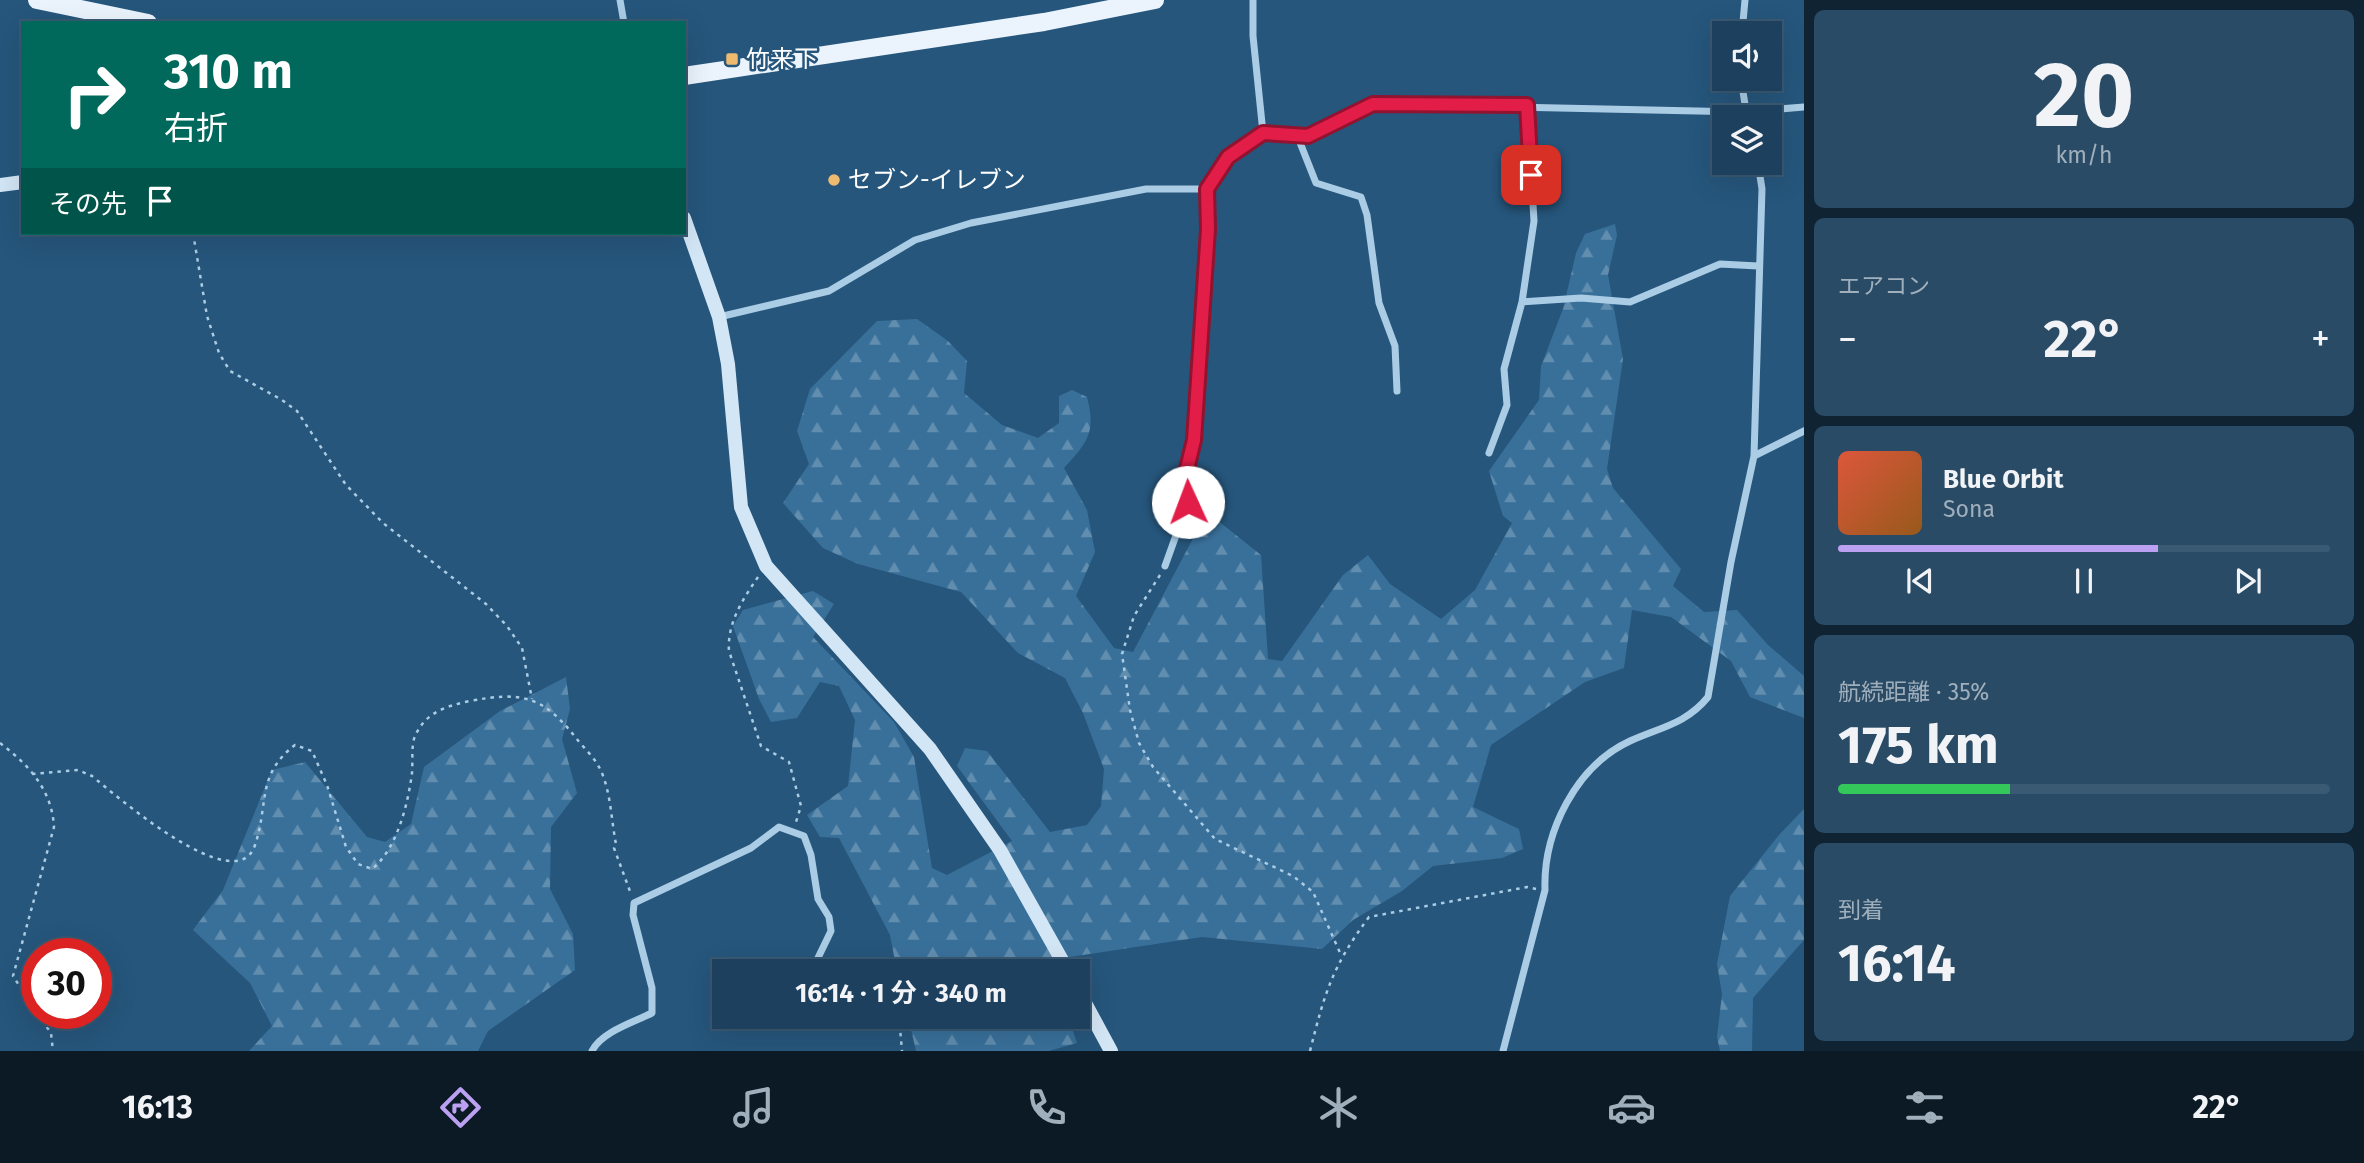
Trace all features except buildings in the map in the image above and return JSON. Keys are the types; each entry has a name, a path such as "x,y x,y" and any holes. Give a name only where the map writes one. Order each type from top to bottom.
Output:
{"main road":[{"path":"37,0 138,21"},
{"path":"686,76 1044,22 1155,0"}],"street":[{"path":"620,0 624,21"},
{"path":"1253,0 1252,36 1263,133"},
{"path":"1743,21 1745,0"},
{"path":"1165,566 1188,502 1184,481 1194,440 1208,229 1207,189 1228,157 1263,133 1308,136 1373,104 1527,105 1712,113"},
{"path":"1489,453 1507,405 1504,369 1522,302 1534,221 1527,105"},
{"path":"1782,110 1804,107"},
{"path":"1297,135 1316,183 1361,197 1367,215 1379,303 1395,346 1397,391"},
{"path":"1503,1051 1545,890 1544,866 1560,817 1584,775 1628,742 1695,714 1708,697 1731,562 1754,456 1762,189 1760,175"},
{"path":"0,185 21,182"},
{"path":"719,317 829,290 915,240 971,223 1146,189 1207,189"},
{"path":"686,224 719,317 730,377 741,507 766,566 929,749 1000,850 1061,959"},
{"path":"1522,302 1581,298 1630,302 1720,264 1758,267"},
{"path":"1754,456 1804,431"},
{"path":"592,1051 594,1046 618,1030 652,1013 652,988 634,915 634,903 751,848 779,827 804,836 811,855 818,899 830,916 831,931 817,959"},
{"path":"1090,1012 1111,1051"}],"path":[{"path":"193,235 207,316 219,353 230,371 297,411 346,485 383,523 486,604 507,626 522,648 532,699"},
{"path":"766,566 742,600 728,635 729,650 761,746 789,762 801,806 792,832"},
{"path":"1165,566 1134,616 1122,654 1130,710 1139,743 1153,767 1215,839 1293,876 1313,892 1341,955"},
{"path":"32,774 78,770 92,776 196,852 237,863 247,859 255,847 266,782 279,757 295,745 312,751 327,786 346,847 358,864 372,869 383,860 394,837 410,789 415,736 429,715 446,706 483,698 532,699 556,713 599,766 607,790 616,845 614,848 634,903"},
{"path":"0,743 46,788 53,807 54,827 22,938"},
{"path":"1310,1051 1323,1000 1341,955 1368,917 1527,887 1545,890"},
{"path":"21,940 13,976 21,988"},
{"path":"48,1029 53,1051"},
{"path":"900,1029 902,1051"}],"green space":[{"path":"1615,224 1617,235 1608,275 1623,359 1607,469 1613,488 1681,569 1673,586 1704,612 1737,610 1768,645 1804,676 1804,718 1750,697 1731,661 1671,617 1632,610 1624,668 1585,682 1491,745 1473,807 1519,829 1523,849 1502,858 1433,866 1402,891 1353,920 1322,949 1202,937 1057,959 896,959 890,935 839,838 820,837 807,815 848,786 855,720 839,686 820,682 797,718 771,722 759,699 733,626 743,610 813,591 834,604 813,637 894,722 914,757 932,868 947,875 1012,841 957,766 965,748 987,751 1050,832 1087,825 1101,806 1104,769 1083,713 1065,678 1018,653 961,592 858,564 823,548 783,503 809,464 797,431 810,389 877,321 917,319 948,341 967,361 964,393 1002,425 1038,438 1059,423 1059,396 1072,390 1087,397 1091,419 1088,436 1064,468 1087,510 1095,552 1076,596 1114,648 1133,652 1207,512 1261,555 1268,659 1282,661 1343,575 1368,555 1390,584 1441,619 1475,590 1512,523 1503,516 1489,471 1539,400 1541,366 1563,309 1576,253 1585,234"},
{"path":"566,677 570,709 562,739 577,793 551,827 550,889 573,934 575,970 488,1031 478,1051 249,1051 272,1026 250,983 193,930 223,890 272,770 305,762 367,837 385,842 411,824 424,767 500,711"},
{"path":"1804,809 1804,940 1753,998 1752,1051 1720,1051 1717,1037 1722,994 1717,964 1730,896 1779,835"},
{"path":"911,1029 1072,1029 1077,1043 1049,1051 916,1051"}],"place":[{"name":"竹来下","path":"732,59"},
{"name":"セブン-イレブン","path":"834,180"}],"route":[{"path":"1188,502 1184,481 1194,440 1198,394 1208,229 1207,189 1228,157 1263,133 1308,136 1373,104 1527,105 1531,175"}]}
